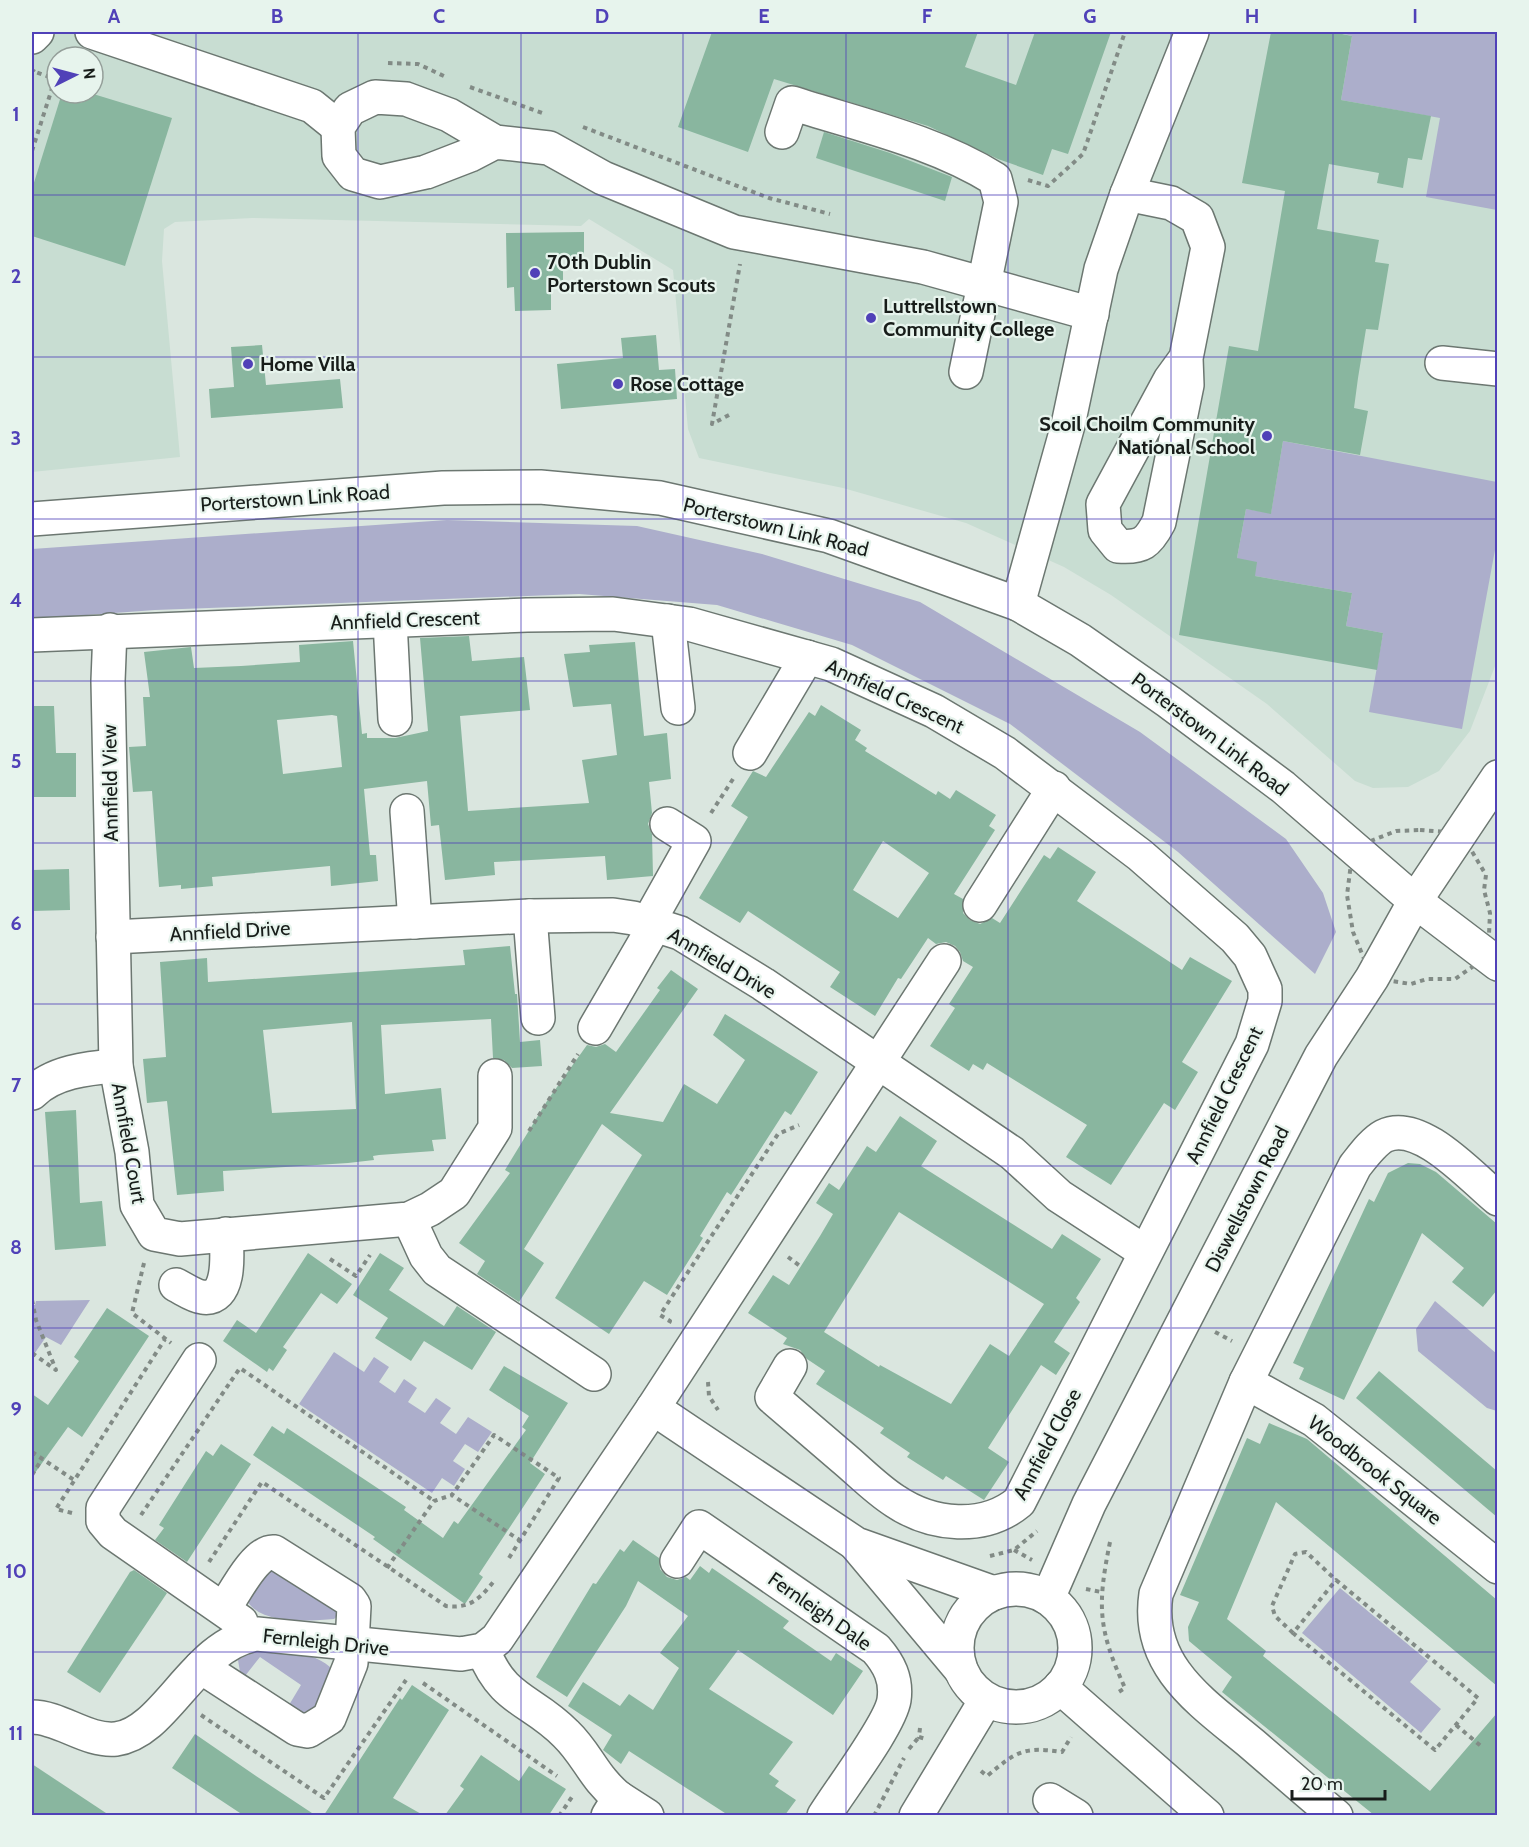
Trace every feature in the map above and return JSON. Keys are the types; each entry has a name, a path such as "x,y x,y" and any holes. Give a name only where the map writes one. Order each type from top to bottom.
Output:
{"street":[{"path":"92,32 312,106 338,127"},
{"path":"1018,604 1068,425 1101,269 1127,194 1192,32"},
{"path":"495,142 470,156 426,172 380,182 353,174 339,156 338,127 350,109 375,97 406,99 449,115 495,142 549,148 603,178 734,232 923,267 984,282 1092,314"},
{"path":"782,132 792,103 941,150 972,164 995,179 1001,202 966,372"},
{"path":"1127,194 1171,203 1197,218 1208,247 1186,358 1187,384 1159,522 1150,539 1134,548 1118,546 1105,530 1103,504 1170,380 1186,358"},
{"path":"1442,363 1497,369"},
{"name":"Porterstown Link Road","path":"32,519 443,488 588,490 660,498 829,536 1018,604 1080,640 1169,702 1283,787 1415,901"},
{"name":"Annfield Crescent","path":"32,634 527,615 613,614 689,624 807,657 855,674 934,711 1005,753 1140,855 1235,938 1250,956 1265,989 1265,1001 1252,1044 1145,1252"},
{"path":"390,621 395,719"},
{"path":"668,621 678,708"},
{"name":"Annfield View","path":"110,630 108,681 113,937"},
{"path":"750,753 807,657"},
{"name":"Diswellstown Road","path":"1048,1598 1089,1504 1315,1067 1372,978 1415,901 1497,777"},
{"path":"980,905 1054,788"},
{"path":"407,811 415,922"},
{"path":"595,1028 651,924 681,832"},
{"path":"1415,901 1493,960"},
{"name":"Annfield Drive","path":"113,937 530,916 613,915 651,924 680,933 763,984 1012,1153 1059,1196 1145,1252"},
{"path":"530,916 538,1018"},
{"name":"Annfield Court","path":"113,937 116,1066 132,1152 137,1205 154,1234"},
{"path":"647,1815 613,1807 602,1785 569,1736 506,1689 491,1670 483,1650 497,1639 653,1408 944,961"},
{"path":"32,1094 57,1077 90,1068 116,1066"},
{"path":"154,1234 180,1239 409,1218 430,1209 453,1193 495,1128 495,1076"},
{"path":"1336,1815 1195,1697 1180,1681 1169,1664 1156,1629 1153,1612 1156,1594 1246,1382 1355,1166 1384,1136 1402,1133 1419,1136 1497,1199"},
{"path":"409,1218 426,1256 437,1270 594,1374"},
{"path":"176,1285 202,1297 211,1296 221,1287 228,1270 226,1234"},
{"name":"Annfield Close","path":"790,1366 772,1397 895,1502 920,1513 957,1523 989,1520 1004,1514 1019,1502 1145,1252"},
{"path":"199,1360 103,1508 103,1521 112,1533 257,1634"},
{"name":"Woodbrook Square","path":"1246,1382 1314,1420 1497,1568"},
{"path":"653,1408 856,1544 994,1593"},
{"name":"Fernleigh Dale","path":"677,1561 699,1527 876,1649 890,1668 895,1693 888,1716 824,1815"},
{"path":"856,1544 961,1670 971,1687 986,1700 1005,1707 1026,1707 1045,1700 1060,1687 1071,1670 1075,1650 1072,1630 1063,1612 1048,1598 1031,1591 1012,1589 994,1593 978,1602 966,1616 959,1634 957,1652 961,1670"},
{"path":"201,1666 297,1729 308,1731 329,1718 351,1663 354,1645 354,1606 350,1600 274,1552 268,1551 258,1558 224,1609"},
{"name":"Fernleigh Drive","path":"32,1717 44,1717 96,1736 116,1739 138,1729 173,1697 221,1647 234,1640 257,1634 461,1654 483,1650"},
{"path":"1060,1687 1207,1815"},
{"path":"916,1815 986,1700"}],"path":[{"path":"1028,180 1048,186 1083,154 1125,32"},
{"path":"32,151 55,79 33,71 35,44"},
{"path":"378,64 418,64 452,81"},
{"path":"463,85 553,117"},
{"path":"575,125 769,198 837,216"},
{"path":"729,415 712,424 741,265 731,262"},
{"path":"681,832 750,753"},
{"path":"1396,831 1461,833 1486,875 1484,890 1490,913 1493,960 1455,979 1427,979 1411,984 1372,978 1353,932 1347,895 1353,848 1396,831"},
{"path":"495,1128 528,1131 595,1028"},
{"path":"664,1330 670,1321 660,1314 777,1134 804,1123"},
{"path":"154,1234 147,1251 132,1313 231,1381"},
{"path":"322,1254 356,1276 373,1251"},
{"path":"780,1252 800,1266"},
{"path":"32,1300 36,1320 56,1370 32,1353"},
{"path":"1208,1335 1211,1330"},
{"path":"138,1520 240,1368 434,1501"},
{"path":"702,1372 708,1381 709,1396 722,1413"},
{"path":"387,1568 434,1501 452,1495 494,1435 559,1478 509,1559"},
{"path":"32,1452 74,1480"},
{"path":"32,1475 42,1459"},
{"path":"207,1566 262,1482 436,1601 459,1608 479,1600 497,1578"},
{"path":"452,1495 520,1541"},
{"path":"1022,1535 1034,1525"},
{"path":"1112,1531 1101,1592 1101,1610 1109,1655 1125,1688"},
{"path":"1306,1552 1336,1580 1478,1698 1436,1750 1293,1633 1272,1612 1272,1606 1295,1554 1306,1552"},
{"path":"1293,1633 1336,1580"},
{"path":"173,1697 324,1798 411,1674"},
{"path":"420,1681 561,1779"},
{"path":"1456,1725 1482,1747"},
{"path":"874,1815 910,1746 917,1742 920,1727"},
{"path":"919,1737 930,1740"},
{"path":"978,1768 987,1776 994,1770"},
{"path":"559,1815 577,1789"}],"shaded area":[{"path":"32,32 1497,32 1497,661 1470,731 1439,771 1408,787 1373,788 1355,781 1267,704 1111,595 1064,567 966,523 843,488 699,458 688,429 673,270 589,219 581,226 252,218 175,222 164,229 162,261 180,457 32,472"},
{"path":"1336,32 1497,32 1497,210 1426,197 1440,118 1341,100 1352,36"},
{"path":"1283,441 1497,482 1497,539 1462,729 1369,712 1383,633 1346,626 1352,593 1255,576 1237,558 1246,509 1271,513"},
{"path":"447,520 637,526 762,554 920,602 1140,732 1286,839 1323,893 1336,932 1315,974 1178,852 1010,724 852,645 717,605 579,594 155,610 32,619 32,549"},
{"path":"90,1300 61,1345 46,1337 32,1357 32,1305 35,1305 36,1301"},
{"path":"1435,1301 1497,1354 1497,1411 1487,1408 1418,1351 1416,1329"},
{"path":"334,1352 364,1372 374,1357 389,1367 379,1382 395,1393 404,1379 417,1388 408,1402 425,1413 436,1398 451,1408 440,1423 456,1434 468,1417 492,1432 478,1452 465,1444 453,1461 465,1469 454,1486 442,1478 432,1493 299,1404"},
{"path":"269,1566 337,1602 340,1614 334,1619 300,1621 275,1618 255,1609 248,1602"},
{"path":"1340,1588 1428,1661 1410,1682 1441,1709 1421,1733 1302,1633"},
{"path":"258,1649 308,1655 326,1663 333,1670 324,1704 302,1713 289,1705 301,1685 260,1657 245,1676 240,1672 238,1660"}],"building":[{"path":"712,32 978,32 965,67 1016,85 1035,32 1111,32 1068,154 1052,149 1043,175 998,159 928,126 774,79 748,152 678,127"},
{"path":"1271,32 1332,32 1352,36 1341,100 1431,116 1422,160 1408,158 1403,188 1377,183 1379,173 1329,164 1317,229 1379,240 1375,262 1389,264 1378,330 1366,329 1358,378 1354,408 1368,411 1360,455 1283,441 1271,514 1246,509 1237,558 1257,562 1255,576 1352,593 1346,626 1383,633 1377,670 1179,635 1229,346 1258,351 1285,191 1242,183"},
{"path":"105,98 172,118 125,266 32,236 32,189 58,105 105,105"},
{"path":"824,132 890,153 952,177 945,201 816,158"},
{"name":"70th Dublin Porterstown Scouts","path":"584,232 584,258 563,259 563,288 551,288 551,310 515,311 514,287 507,288 506,233"},
{"name":"Rose Cottage","path":"656,335 659,370 675,369 677,399 561,409 557,364 623,358 621,338"},
{"name":"Home Villa","path":"262,345 266,385 340,379 343,408 211,418 209,389 234,387 231,347"},
{"path":"469,636 472,661 524,657 530,710 460,716 468,811 589,803 582,760 617,755 611,704 573,707 564,654 590,652 589,645 635,642 644,736 667,733 671,779 649,782 652,813 648,824 652,834 653,876 607,880 605,856 494,862 495,875 445,880 439,825 431,826 427,781 364,789 370,855 376,855 378,881 331,886 330,866 212,877 213,886 181,889 181,885 159,887 152,791 133,792 129,747 146,746 143,697 150,697 144,652 191,647 194,668 241,666 300,662 299,645 353,641 362,734 367,733 367,738 395,738 428,731 420,638","holes":["337,716 342,767 283,774 277,720"]},
{"path":"821,705 861,730 855,740 867,748 865,751 936,795 938,791 950,799 956,790 996,815 989,826 995,830 954,894 963,899 963,913 970,920 980,924 992,918 1000,923 1044,855 1050,859 1058,847 1096,872 1077,901 1182,970 1190,957 1232,981 1182,1062 1198,1072 1175,1110 1164,1103 1111,1185 1066,1157 1087,1125 987,1063 983,1070 973,1064 969,1071 930,1046 955,1008 949,1004 973,967 963,961 955,946 946,942 936,944 928,938 901,979 898,978 875,1016 830,987 840,972 748,911 740,923 699,898 748,817 731,806 753,771 766,777 809,712 815,716","holes":["883,841 929,873 898,918 853,890"]},
{"path":"32,706 54,706 56,753 76,753 76,797 32,797"},
{"path":"69,869 70,910 32,911 32,870"},
{"path":"510,946 515,994 517,994 520,1042 540,1040 542,1066 512,1068 504,1060 493,1058 491,1019 381,1025 385,1094 441,1088 446,1139 432,1140 434,1151 379,1155 373,1156 374,1160 348,1163 223,1171 224,1191 177,1195 167,1101 147,1103 143,1059 166,1057 160,962 207,958 208,982 465,965 463,950","holes":["352,1022 356,1109 272,1113 263,1030"]},
{"path":"671,970 698,989 610,1113 663,1122 684,1084 717,1104 745,1060 713,1035 725,1014 818,1072 791,1115 785,1111 731,1195 727,1192 700,1236 703,1238 667,1295 644,1281 609,1334 555,1298 642,1155 602,1124 524,1249 544,1263 519,1302 477,1274 485,1261 459,1243 510,1173 505,1170 547,1101 587,1045 596,1047 605,1044 616,1052 660,990 657,988"},
{"path":"76,1110 80,1203 102,1201 106,1246 55,1250 45,1112"},
{"path":"900,1116 937,1141 921,1166 1052,1249 1062,1234 1101,1259 1076,1298 1080,1302 1054,1342 1070,1353 1056,1375 1041,1365 988,1448 1009,1462 984,1500 946,1476 943,1480 907,1457 910,1453 880,1433 884,1428 816,1384 825,1371 807,1359 800,1350 783,1344 787,1338 748,1313 773,1275 789,1285 820,1236 833,1214 816,1203 829,1183 839,1190 867,1146 876,1152","holes":["899,1212 1044,1304 1009,1356 990,1344 951,1404 880,1365 879,1367 824,1332"]},
{"path":"1408,1163 1420,1164 1436,1172 1497,1224 1497,1290 1483,1307 1452,1282 1464,1268 1422,1233 1344,1400 1299,1379 1304,1368 1293,1363 1369,1199 1374,1202 1388,1173"},
{"path":"308,1253 352,1284 337,1304 321,1293 283,1347 287,1350 273,1371 269,1368 267,1372 223,1341 237,1320 256,1333"},
{"path":"380,1253 404,1268 389,1290 444,1326 457,1306 496,1332 472,1370 424,1341 411,1361 375,1338 388,1318 353,1295"},
{"path":"107,1308 149,1336 82,1437 68,1427 32,1477 32,1394 48,1405 79,1361 74,1357"},
{"path":"504,1366 568,1403 530,1463 545,1474 479,1574 483,1577 465,1604 373,1539 375,1537 253,1455 272,1426 284,1434 287,1428 406,1507 404,1510 443,1538 454,1521 458,1524 526,1430 522,1427 529,1416 489,1390"},
{"path":"1379,1371 1497,1471 1497,1517 1356,1398"},
{"path":"1269,1423 1307,1439 1497,1600 1497,1686 1276,1502 1227,1619 1266,1651 1263,1656 1430,1791 1497,1713 1497,1815 1374,1815 1222,1692 1232,1677 1189,1641 1188,1627 1199,1602 1180,1595 1247,1438 1260,1444"},
{"path":"221,1444 251,1464 187,1562 155,1540 164,1528 159,1525 206,1451 213,1456"},
{"path":"633,1540 659,1558 660,1569 667,1577 677,1580 686,1577 690,1580 700,1566 709,1573 712,1568 789,1621 783,1628 831,1661 836,1653 863,1671 833,1715 738,1650 709,1689 793,1742 769,1774 779,1781 775,1786 796,1800 785,1815 728,1815 629,1751 621,1764 603,1750 612,1735 568,1706 583,1682 620,1706 629,1694 653,1710 679,1668 660,1653 688,1616 638,1581 626,1606 567,1697 536,1677 593,1583 596,1584 620,1549 624,1552"},
{"path":"134,1570 167,1593 100,1693 67,1672 130,1572"},
{"path":"412,1685 449,1710 393,1798 423,1815 324,1815 400,1698 402,1700"},
{"path":"195,1734 315,1815 243,1815 172,1768"},
{"path":"481,1755 519,1781 529,1766 566,1789 549,1815 445,1815 464,1789 460,1786"},
{"path":"32,1764 109,1815 32,1815"}],"place":[{"name":"70th Dublin Porterstown Scouts","path":"535,273"},
{"name":"Luttrellstown Community College","path":"871,318"},
{"name":"Home Villa","path":"248,364"},
{"name":"Rose Cottage","path":"618,384"},
{"name":"Scoil Choilm Community National School","path":"1267,436"}]}
